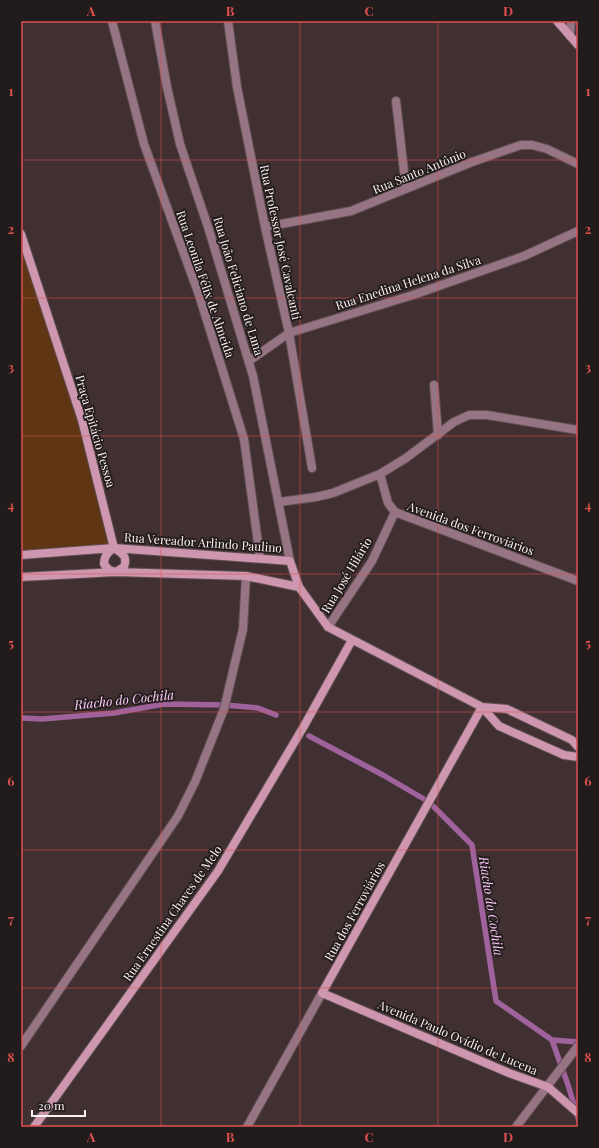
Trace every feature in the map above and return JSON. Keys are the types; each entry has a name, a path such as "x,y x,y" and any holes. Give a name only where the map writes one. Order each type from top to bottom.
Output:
{"street":[{"name":"Rua Leonila Félix de Almeida","path":"112,21 144,144 199,295 244,439 260,558"},
{"name":"Rua João Feliciano de Luna","path":"156,21 167,87 180,144 209,230 249,361 290,561"},
{"name":"Rua Professor José Cavalcanti","path":"228,21 237,87 265,228 288,333 312,468"},
{"path":"558,21 578,45"},
{"path":"570,36 571,21"},
{"path":"396,101 406,189"},
{"name":"Rua Santo Antônio","path":"265,228 351,211 472,162 521,145 532,145 547,149 578,164"},
{"name":"Rua Enedina Helena da Silva","path":"249,361 288,333 413,295 524,256 578,230"},
{"name":"Praça Epitácio Pessoa","path":"21,234 82,420 114,548"},
{"path":"434,385 438,435"},
{"path":"279,502 333,493 380,474 406,458 454,422 469,415 488,415 578,430"},
{"name":"Avenida dos Ferroviários","path":"380,474 388,503 395,512 578,581"},
{"name":"Rua José Hilário","path":"328,628 372,561 395,512"},
{"name":"Rua Vereador Arlindo Paulino","path":"114,548 290,561"},
{"path":"21,555 114,548 123,554 126,560 124,567 116,572 108,570 104,564 105,557 108,552 114,548"},
{"path":"290,561 299,587 328,628 482,707 499,726 564,755 578,757"},
{"path":"21,576 116,572 246,576 299,587"},
{"path":"21,1046 178,816 195,782 224,709 243,628 246,576"},
{"name":"Rua Ernestina Chaves de Melo","path":"34,1127 218,871 304,726 352,640"},
{"path":"482,707 507,709 572,740 578,747"},
{"name":"Rua dos Ferroviários","path":"247,1127 482,707"},
{"name":"Avenida Paulo Ovídio de Lucena","path":"322,993 502,1070 548,1087 578,1113"},
{"path":"516,1127 578,1046"}],"shaded area":[{"path":"21,234 82,420 114,548 21,555"}],"waterway":[{"name":"Riacho do Cochila","path":"21,718 42,719 114,713 164,704 225,705 258,708 276,715"},
{"name":"Riacho do Cochila","path":"309,736 383,775 429,802 472,845 496,1001 552,1040 578,1042"},
{"path":"552,1040 578,1118"}]}
